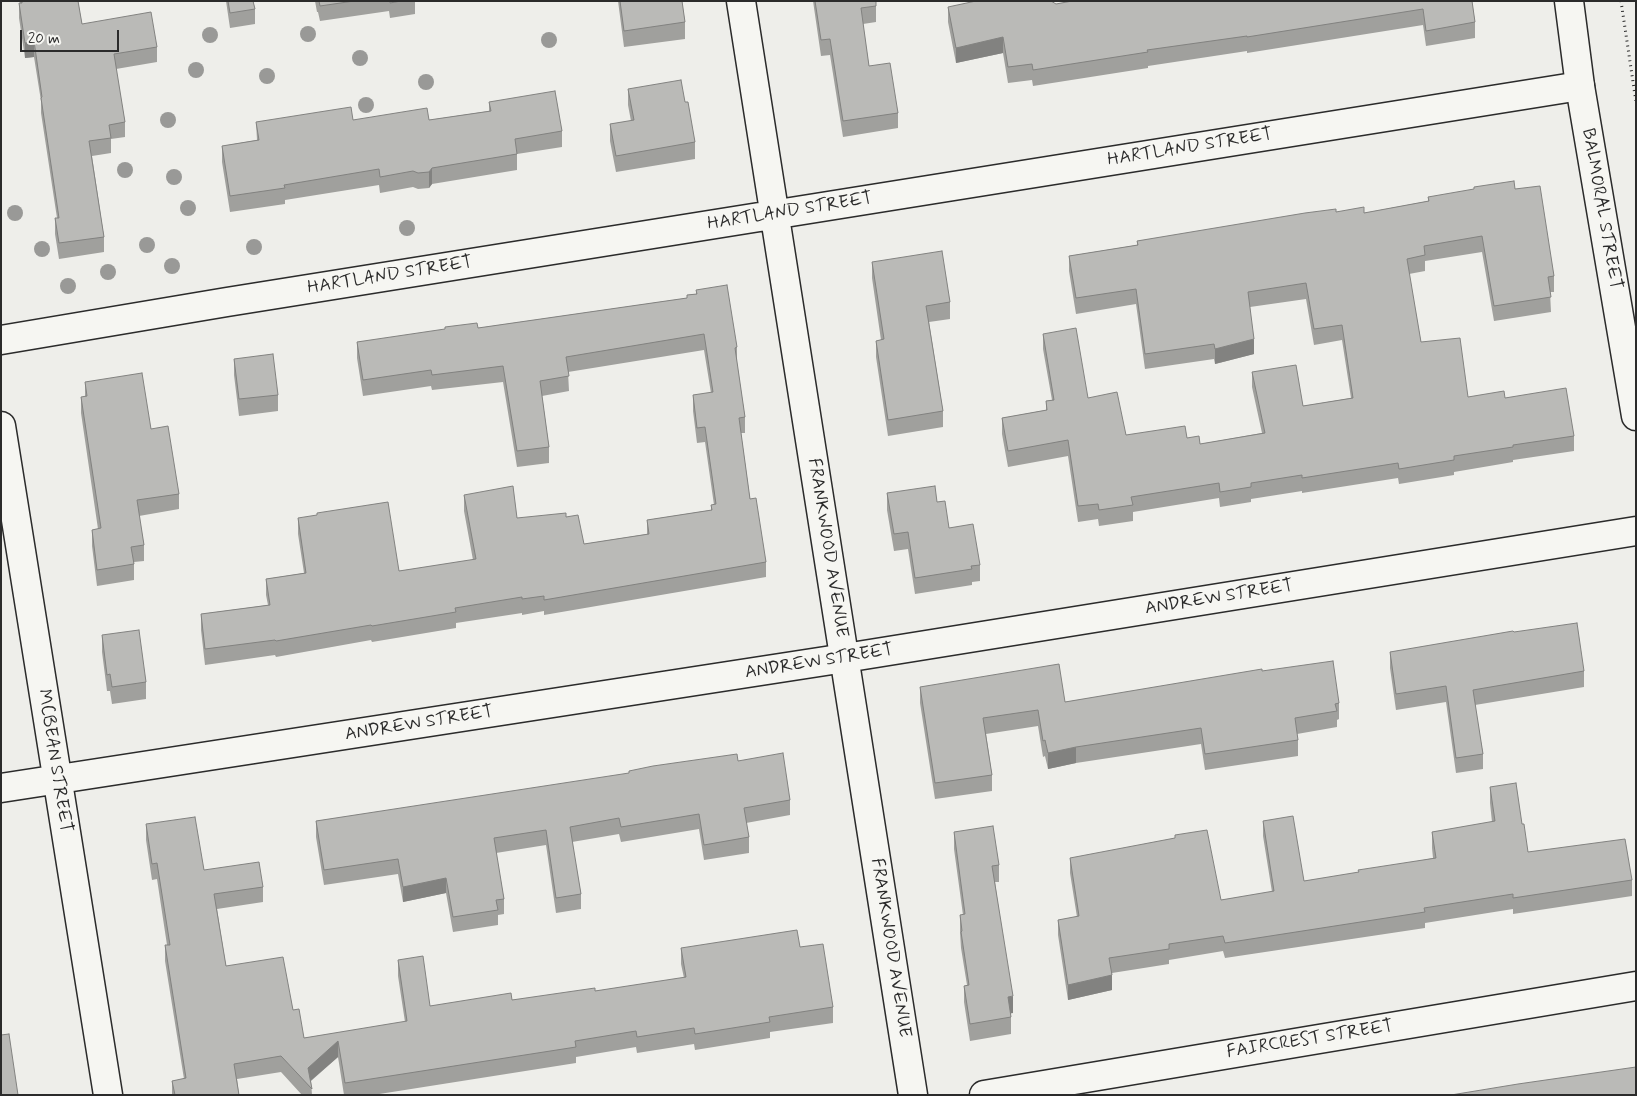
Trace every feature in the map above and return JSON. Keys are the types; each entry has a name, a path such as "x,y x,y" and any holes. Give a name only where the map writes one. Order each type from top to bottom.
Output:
{"street":[{"name":"FRANKWOOD AVENUE","path":"741,1 913,1095"},
{"name":"BALMORAL STREET","path":"1569,1 1580,86 1636,416"},
{"name":"HARTLAND STREET","path":"1,340 774,214 1580,86"},
{"name":"MCBEAN STREET","path":"1,426 108,1095"},
{"name":"ANDREW STREET","path":"1,788 845,658 1636,531"},
{"name":"FAIRCREST STREET","path":"984,1095 1636,986"}],"path":[{"path":"1620,1 1636,102"}],"building":[{"path":"22,1 78,1 82,24 151,12 157,47 114,54 125,122 109,125 111,138 89,141 104,237 59,243 55,218 59,218 34,41 25,43 19,3 22,3"},
{"path":"228,1 253,1 255,9 230,13"},
{"path":"319,1 354,1 320,6"},
{"path":"620,1 682,1 685,22 624,31"},
{"path":"815,1 876,1 876,6 861,8 869,66 890,63 898,113 843,121 830,39 821,40"},
{"path":"976,1 1051,1 1056,4 1072,1 1472,1 1475,22 1426,31 1423,9 1247,37 1147,50 1148,52 1033,70 1032,64 1008,67 1003,37 956,48 948,7"},
{"path":"681,80 685,102 688,102 695,142 616,156 610,124 634,120 628,89"},
{"path":"555,91 562,131 515,139 517,154 432,168 429,172 418,173 413,171 380,177 379,169 284,185 285,188 230,196 222,146 259,140 256,122 351,107 353,120 427,108 429,120 491,111 489,102"},
{"path":"1514,181 1515,189 1540,186 1554,276 1548,277 1551,297 1494,306 1482,236 1424,246 1425,255 1407,259 1421,342 1460,338 1468,397 1504,391 1505,398 1566,388 1574,436 1454,456 1454,460 1399,469 1398,463 1302,478 1302,475 1251,483 1251,487 1220,492 1219,483 1131,497 1133,505 1099,510 1098,504 1078,506 1068,440 1008,451 1002,418 1047,410 1046,401 1054,400 1043,334 1076,328 1088,398 1117,392 1126,435 1185,426 1187,438 1199,436 1200,444 1265,433 1252,372 1296,365 1303,406 1353,398 1342,325 1314,329 1306,283 1248,292 1254,339 1215,349 1214,344 1145,354 1136,289 1076,298 1069,256 1138,245 1137,241 1305,213 1336,209 1336,212 1364,207 1364,213 1429,201 1428,197 1474,189 1474,187"},
{"path":"942,251 950,302 926,306 943,411 888,420 876,341 884,339 872,262"},
{"path":"727,285 737,347 735,348 745,417 739,418 750,499 756,498 766,562 544,600 544,596 522,599 522,597 455,608 456,612 372,626 276,641 205,649 201,614 270,605 266,579 306,573 298,518 317,515 317,513 388,502 399,571 476,559 464,495 513,486 517,518 566,513 566,517 578,515 584,544 649,534 647,520 712,510 711,505 716,504 705,427 697,428 693,395 713,392 704,334 566,357 569,376 540,381 549,447 517,451 503,366 432,375 431,370 363,380 357,342 445,329 445,327 477,323 478,328 687,298 687,295 697,294 696,290"},
{"path":"273,354 278,395 239,399 234,359"},
{"path":"142,373 151,429 168,426 179,494 137,500 144,545 131,547 134,564 97,570 92,530 101,528 81,397 87,396 85,382"},
{"path":"935,486 937,502 945,501 949,528 973,524 980,565 971,566 972,569 915,578 908,532 894,534 887,493"},
{"path":"1577,623 1584,671 1473,690 1483,754 1456,758 1446,686 1396,694 1390,652 1513,631"},
{"path":"139,630 146,682 112,687 110,674 107,675 102,635"},
{"path":"1333,661 1339,703 1335,704 1337,711 1295,718 1298,740 1205,754 1201,728 1048,753 1045,740 1043,741 1038,710 983,718 992,775 935,783 920,687 1059,664 1065,702 1262,669 1262,671"},
{"path":"783,753 790,800 744,808 749,837 704,845 699,814 621,827 619,818 570,827 581,894 556,898 546,830 494,838 504,899 496,900 498,910 453,917 446,878 403,887 398,859 324,870 316,821 629,773 629,771 653,766 737,754 738,761"},
{"path":"1516,783 1528,852 1625,839 1632,880 1513,898 1513,894 1424,908 1425,912 1225,943 1223,936 1169,944 1169,949 1109,958 1112,975 1068,985 1058,920 1079,916 1070,858 1175,838 1175,835 1207,830 1221,900 1274,891 1263,821 1293,816 1304,881 1359,872 1358,870 1436,858 1432,832 1495,821 1490,787"},
{"path":"195,817 204,870 259,862 263,887 214,894 226,966 283,957 293,1010 299,1009 304,1038 407,1021 398,960 423,956 430,1006 511,993 512,1000 595,988 595,991 686,977 681,948 797,930 800,947 823,944 833,1007 769,1017 770,1022 695,1034 694,1028 637,1037 636,1031 575,1041 576,1047 345,1083 338,1041 308,1068 312,1089 281,1056 234,1064 239,1095 175,1095 172,1081 186,1078 165,945 170,945 157,863 152,864 146,824"},
{"path":"993,826 999,865 992,866 1013,996 1008,997 1011,1017 970,1024 964,986 969,985 960,915 965,914 954,832"},
{"path":"9,1034 18,1095 1,1095 1,1035"},
{"path":"1636,1067 1636,1095 1451,1095 1518,1084"}]}
